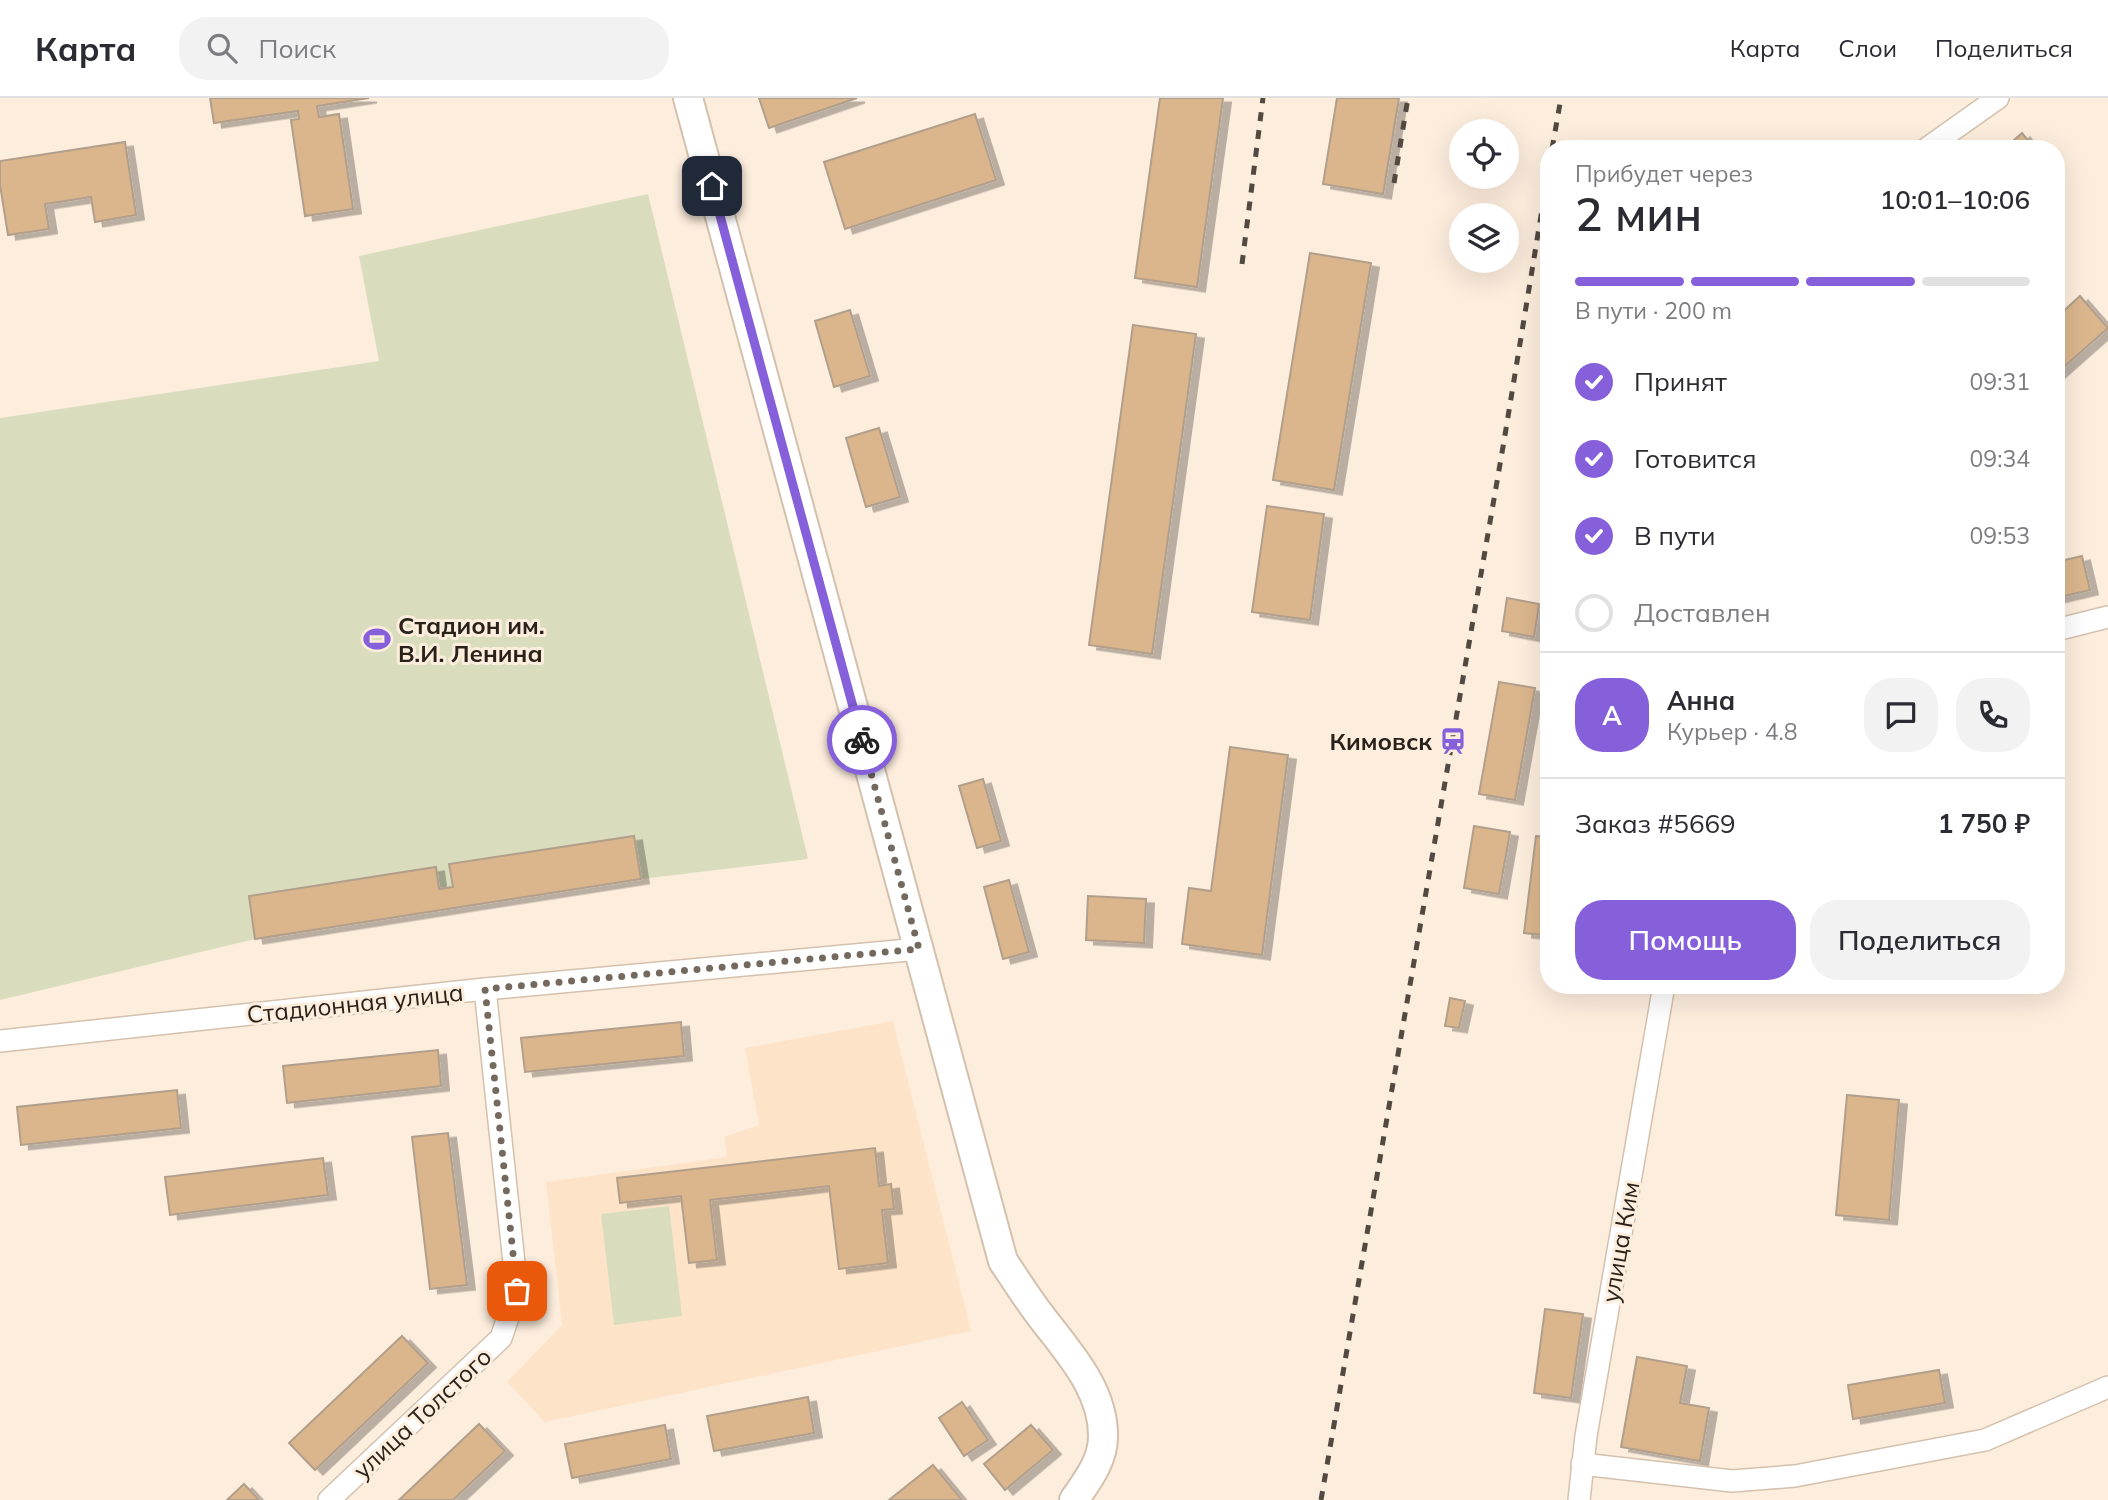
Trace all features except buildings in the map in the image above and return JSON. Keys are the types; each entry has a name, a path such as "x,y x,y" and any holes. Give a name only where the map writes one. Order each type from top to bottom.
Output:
{"main road":[{"path":"688,98 1003,1261 1041,1316 1063,1342 1098,1401 1103,1437 1099,1461 1074,1500"}],"street":[{"path":"1939,140 1998,98"},
{"path":"2065,628 2108,617"},
{"name":"Стадионная улица","path":"0,1041 485,989 919,949"},
{"name":"улица Толстого","path":"329,1500 501,1338 517,1291 485,989"},
{"name":"улица Ким","path":"1579,1500 1582,1464 1662,994"},
{"path":"1582,1464 1732,1481 1795,1476 1985,1440 2108,1387"}],"shaded area":[{"path":"893,1021 971,1331 545,1422 507,1382 562,1325 546,1182 727,1157 724,1137 759,1125 745,1048"}],"green space":[{"name":"Стадион им. В.И. Ленина","path":"648,194 808,859 641,879 255,939 0,1000 0,418 379,361 359,256"},
{"path":"669,1206 682,1316 614,1325 601,1214"}],"railway":[{"path":"1242,264 1263,98"},
{"path":"1394,183 1408,98"},
{"path":"1554,140 1561,98"},
{"path":"1321,1500 1540,222"}],"way so far":[{"path":"517,1291 485,989 919,949 862,740"}],"place":[{"name":"Стадион им. В.И. Ленина","path":"377,639"},
{"name":"Кимовск","path":"1453,741"}],"route":[{"path":"712,186 862,740"}]}
